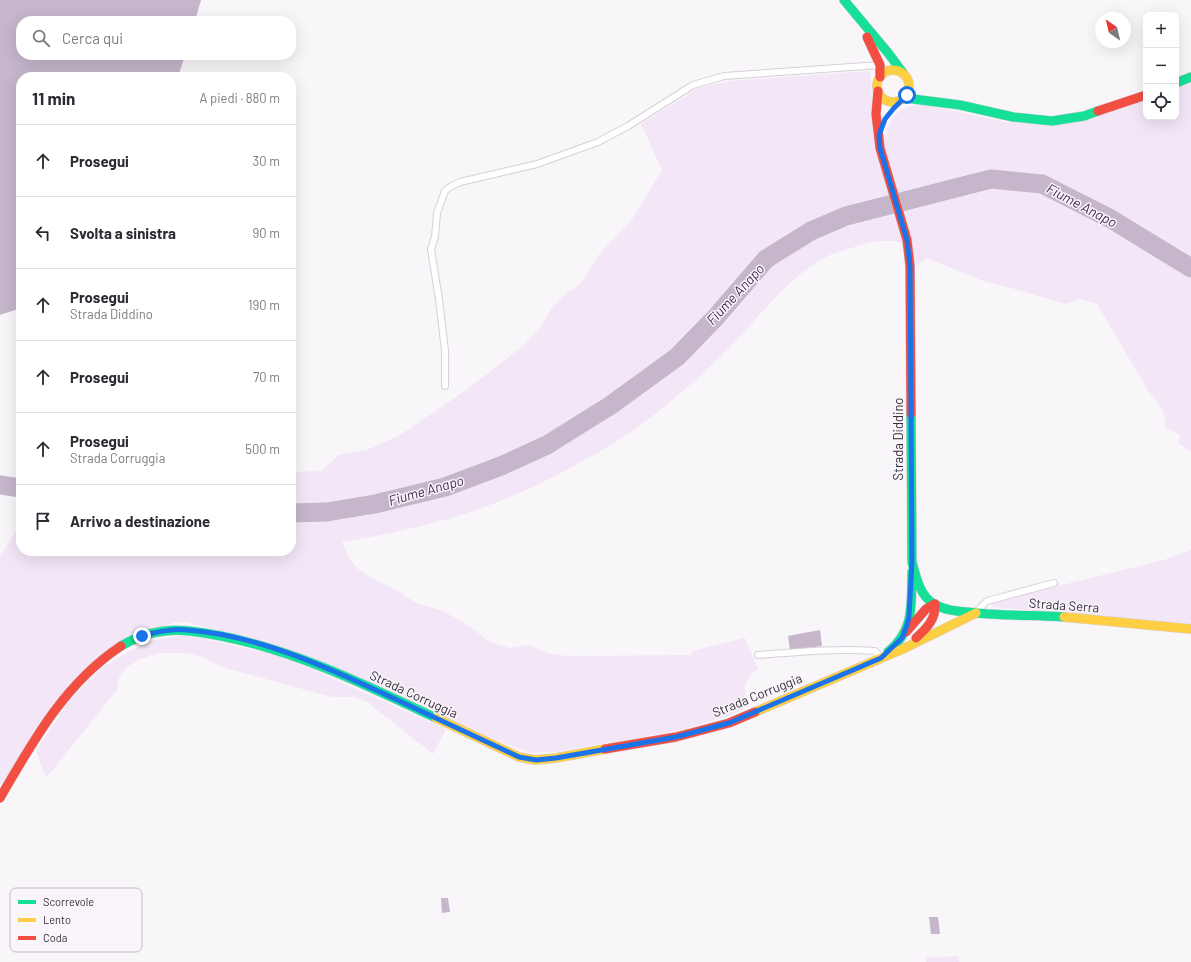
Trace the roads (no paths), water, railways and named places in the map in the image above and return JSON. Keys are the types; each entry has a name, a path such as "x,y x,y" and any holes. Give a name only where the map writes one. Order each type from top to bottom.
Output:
{"street":[{"path":"844,0 895,61 905,75 910,86 909,91 903,99 891,111"},
{"path":"856,16 875,52 880,65 880,77"},
{"path":"919,85 897,70 884,72 877,81 878,92 887,102 897,102 903,99 960,105 1013,117 1052,121 1084,116 1143,96"},
{"path":"1179,82 1191,77"},
{"path":"930,91 960,105"},
{"name":"Strada Diddino","path":"878,92 876,114 880,148 907,240 910,266 912,562 918,585 925,596 935,604"},
{"path":"879,135 885,119"},
{"path":"902,638 909,617 912,562"},
{"path":"881,658 902,638 926,609 935,604 936,612 933,620 924,631 905,648"},
{"name":"Strada Serra","path":"935,604 951,609 976,613 1053,616 1191,629"},
{"name":"Strada Corruggia","path":"0,798 45,722 77,682 104,658 124,645 142,636 158,632 186,629 253,642 291,654 348,677 519,757 536,760 556,758 676,737 729,723 905,648 976,613"}],"lane":[{"path":"445,386 445,350 431,249 435,237 437,213 445,191 450,187 460,182 537,164 598,142 628,126 693,85 707,80 724,76 880,65"},
{"path":"976,613 987,600 1054,583"},
{"path":"758,655 857,649 875,651 881,658"}],"waterway":[{"name":"Fiume Anapo","path":"296,513 327,512 375,504 445,487 501,466 547,445 611,405 677,357 715,318 766,259 811,231 846,216 991,179 1042,184 1111,219 1191,268"},
{"name":"Fiume Anapo","path":"0,485 16,487"}]}
